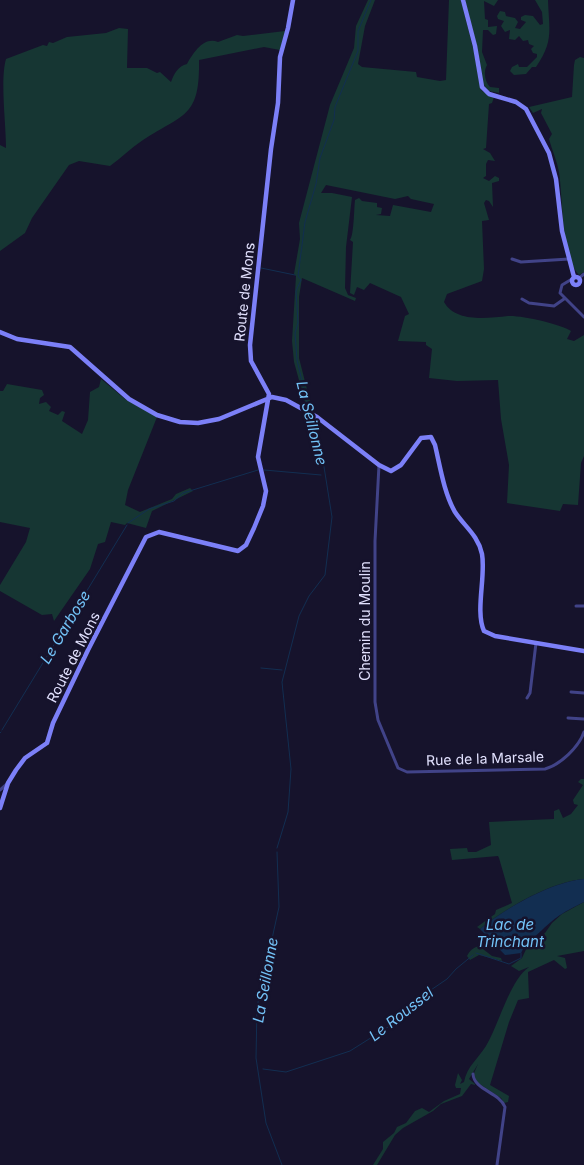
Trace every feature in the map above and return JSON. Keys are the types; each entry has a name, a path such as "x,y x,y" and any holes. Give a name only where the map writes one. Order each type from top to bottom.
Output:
{"street":[{"name":"Route de Mons","path":"0,790 8,783 25,758 47,743 53,724 88,650 146,537 159,532 235,552 246,546 259,516 266,495 265,482 258,457 269,398 268,392 251,361 250,345 271,149 278,103 280,57 293,0"},
{"path":"463,0 475,46 482,87 489,94 516,102 526,109 549,153 554,167 562,231 569,259 578,281"},
{"path":"512,259 522,262 569,259"},
{"path":"584,274 578,281 564,284 560,291 564,299 584,317"},
{"path":"522,299 529,303 554,306 564,299"},
{"path":"0,332 17,339 70,347 129,399 157,415 180,422 198,423 219,419 269,398 280,398 316,416 388,470 396,470 419,440 426,436 432,439 454,508 476,537 481,549 482,628 491,636 584,652"},
{"name":"Chemin du Moulin","path":"379,465 375,541 375,702 380,724 396,765 402,771"},
{"path":"576,606 584,606"},
{"path":"527,698 530,693 536,644"},
{"path":"571,692 584,693"},
{"path":"568,718 584,720"},
{"name":"Rue de la Marsale","path":"402,771 544,769 558,763 578,742 584,732"},
{"name":"Route de Mons","path":"0,808 2,795 8,783"},
{"path":"473,1074 477,1084 498,1098 505,1107 497,1165"}],"green space":[{"path":"368,0 375,0 365,26 358,64 362,67 416,72 417,77 440,81 446,80 449,0 461,0 482,91 494,97 492,103 489,104 486,148 483,149 490,153 495,161 488,160 486,176 483,178 489,181 495,176 499,178 499,181 492,183 493,207 489,201 486,200 484,203 489,220 482,221 484,269 482,281 447,294 444,302 449,309 464,316 482,318 508,316 541,320 571,331 567,339 574,341 584,335 584,456 581,463 578,505 563,504 560,511 507,503 509,465 501,419 498,380 457,381 429,378 432,349 426,345 426,342 398,341 405,316 409,314 401,297 370,283 364,290 357,287 354,295 350,293 353,242 350,240 355,200 359,198 362,201 377,203 377,207 382,208 381,214 376,215 390,216 393,205 431,212 434,204 411,199 408,196 395,199 326,185 321,193 352,197 346,247 345,288 348,295 356,298 355,301 302,278 299,297 299,358 312,409 303,407 305,402 294,362 292,341 296,276 294,274 300,239 299,223 330,105 354,48 356,26"},
{"path":"465,0 498,0 494,6 484,1 485,19 488,20 488,27 497,26 496,34 493,35 488,30 483,30 482,52 487,65 485,77 487,82 490,87 499,88 499,93 489,91 483,84 478,50"},
{"path":"535,0 548,0 549,35 546,50 536,67 532,67 526,74 514,75 510,71 512,67 518,64 519,67 527,67 537,57 537,54 533,53 531,49 534,46 529,44 528,40 523,41 519,36 515,40 509,39 510,30 505,32 501,26 504,21 498,19 497,16 500,11 505,12 506,16 515,18 518,22 515,28 520,29 526,22 521,20 521,17 525,15 533,16 540,25 543,24 542,12"},
{"path":"119,28 128,29 127,68 147,68 157,73 160,72 171,82 179,68 187,64 196,51 208,41 218,42 237,35 285,31 280,50 264,47 199,60 199,79 196,93 193,104 187,112 139,143 110,166 79,161 69,165 32,218 25,233 0,251 0,145 6,148 3,90 6,59 43,45 47,46 49,42 53,43 67,37 106,33"},
{"path":"580,57 584,58 584,272 579,275 573,266 566,241 559,172 549,139 552,134 541,113 542,109 533,113 529,107 572,97 575,60"},
{"path":"101,379 125,399 157,417 128,490 125,505 140,512 172,499 176,494 190,488 193,491 152,511 146,528 127,523 125,525 111,522 105,542 98,544 90,569 54,621 52,614 42,615 0,591 0,585 26,542 30,528 0,522 0,391 3,391 7,384 42,390 44,395 40,398 39,404 46,402 51,407 49,411 58,415 62,411 65,412 62,421 82,434 88,420 90,392 99,387"},
{"path":"584,779 584,879 557,885 529,897 480,929 477,927 495,914 496,910 512,903 499,858 498,856 452,860 450,849 467,848 468,852 476,852 491,845 489,822 554,819 554,811 559,809 563,818 571,814 578,805 574,804 573,800 583,785 578,782"},
{"path":"584,902 584,951 557,956 565,958 567,968 565,969 554,960 528,972 529,998 518,1000 509,1022 490,1085 509,1096 508,1102 504,1103 501,1098 475,1081 474,1073 478,1064 469,1079 475,1085 471,1084 462,1096 441,1104 433,1111 403,1128 395,1135 377,1165 373,1165 383,1149 383,1142 394,1133 397,1127 406,1123 415,1111 422,1108 429,1112 444,1101 460,1094 461,1088 456,1088 455,1085 458,1073 462,1080 460,1084 464,1082 470,1067 491,1037 510,992 522,973 529,967 519,971 511,966 522,958 529,943 545,933 562,914"},
{"path":"479,946 492,956 501,958 502,961 479,955 470,960 467,956 468,954"}],"water":[{"name":"Lac de Trinchant","path":"584,879 584,902 552,921 528,943 521,953 505,955 480,929 529,897 557,885"}],"waterway":[{"name":"La Seillonne","path":"309,410 297,360 295,333 298,323 296,291 301,280 298,276 305,222 316,184 320,158 334,120 335,107 358,51 358,31 371,0"},
{"path":"261,268 295,275"},
{"name":"La Seillonne","path":"277,848 288,812 291,769 282,682 299,616 309,596 325,575 332,517 321,448 311,416"},
{"name":"Le Garbose","path":"128,523 149,509 174,501 183,493 258,470"},
{"name":"Le Garbose","path":"264,470 321,475"},
{"name":"Le Garbose","path":"2,730 127,525"},
{"path":"261,668 282,670"},
{"name":"La Seillonne","path":"277,852 279,907 257,1007 256,1058 266,1123 282,1165"},
{"path":"476,953 509,964 521,958 521,953"},
{"name":"Le Roussel","path":"263,1069 286,1072 350,1051 388,1027 406,1007 447,979 473,955"}]}
